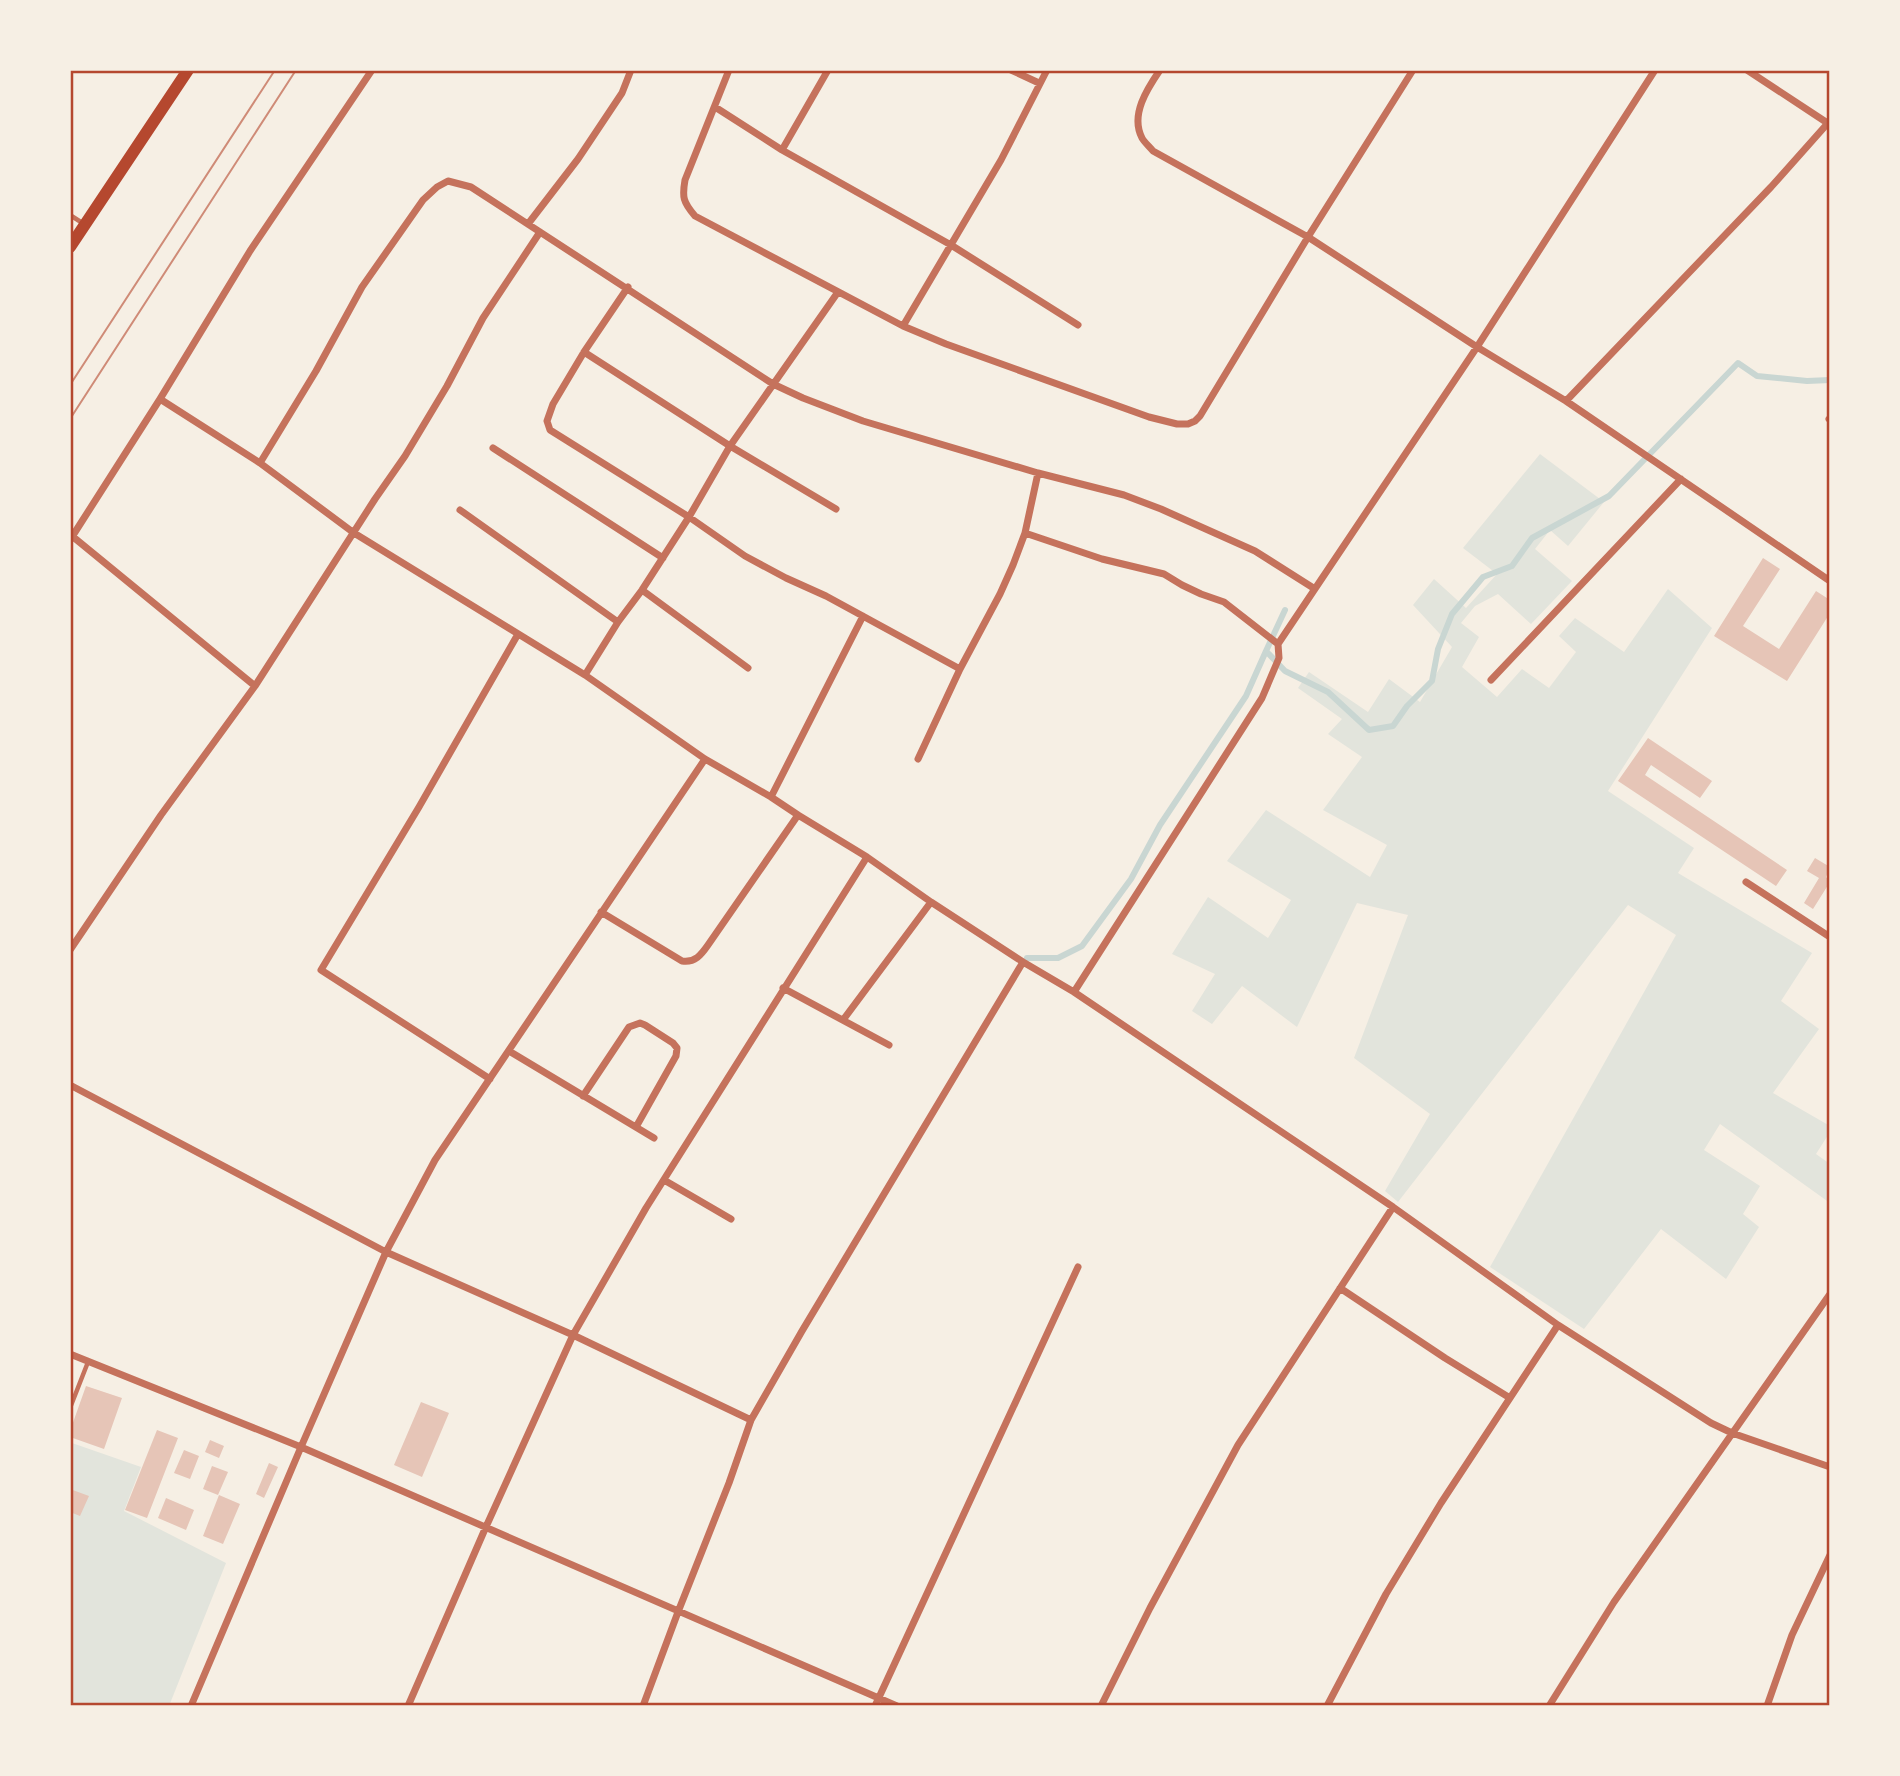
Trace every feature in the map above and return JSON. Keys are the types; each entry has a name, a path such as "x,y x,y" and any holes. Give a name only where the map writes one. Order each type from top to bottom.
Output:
{"main road":[{"path":"70,247 188,70"}],"street":[{"path":"255,686 71,538 160,400 250,251 372,70"},
{"path":"528,224 578,159 622,93 631,70"},
{"path":"729,70 685,180 683,195 687,207 695,216 903,326 1149,417 1177,424 1188,424 1200,416 1413,70"},
{"path":"782,150 828,70"},
{"path":"1011,70 1039,83"},
{"path":"903,326 1001,160 1047,70"},
{"path":"1160,70 1143,96 1138,119 1142,138 1153,151 1308,237 1477,347 1566,401 1830,581"},
{"path":"1074,992 1262,698 1279,658 1278,644 1477,347 1655,70"},
{"path":"1566,401 1829,124 1747,70"},
{"path":"715,107 782,150 951,245 1079,325"},
{"path":"261,463 362,287 423,200 448,181 471,187 773,384 863,421 1038,473 1124,495 1255,551 1315,589"},
{"path":"70,950 161,815 255,686 405,456 447,386 483,318 540,232"},
{"path":"628,287 584,352 548,415 550,429 689,517 745,556 960,669"},
{"path":"585,675 689,517 730,446 838,292"},
{"path":"584,352 730,446 836,509"},
{"path":"160,400 261,463 354,533 585,675 705,759 867,857 931,902 1074,992 1393,1207 1558,1325 1711,1423 1830,1467"},
{"path":"493,448 663,558"},
{"path":"918,758 960,669 1000,594 1025,533 1038,473"},
{"path":"1491,680 1681,479"},
{"path":"460,510 618,622"},
{"path":"1025,533 1102,559 1164,574 1201,594 1224,602 1278,644"},
{"path":"642,590 748,668"},
{"path":"771,797 863,616"},
{"path":"490,1079 321,970 518,634"},
{"path":"191,1706 386,1252 435,1160 705,759"},
{"path":"601,912 682,961 695,960 798,815"},
{"path":"408,1706 573,1335 664,1180 867,857"},
{"path":"1746,882 1830,937"},
{"path":"843,1020 931,902"},
{"path":"643,1706 751,1420 1023,962"},
{"path":"783,988 889,1045"},
{"path":"583,1096 629,1027 640,1023 645,1025 677,1048 676,1056 636,1127"},
{"path":"509,1051 654,1138"},
{"path":"70,1085 386,1252 573,1335 751,1420"},
{"path":"664,1180 731,1219"},
{"path":"1101,1706 1150,1608 1238,1445 1393,1207"},
{"path":"875,1706 1078,1267"},
{"path":"1340,1288 1510,1398"},
{"path":"1549,1706 1614,1602 1830,1294"},
{"path":"1327,1706 1386,1594 1441,1503 1558,1325"},
{"path":"70,1354 301,1447 897,1706"},
{"path":"1767,1706 1792,1635 1830,1555"}],"lane":[{"path":"70,215 85,224"},
{"path":"70,1408 88,1362"}],"shaded area":[{"path":"1540,454 1604,502 1568,546 1550,530 1535,549 1572,581 1531,624 1498,594 1475,606 1461,623 1479,637 1462,667 1497,697 1522,669 1549,688 1576,652 1559,636 1575,618 1624,652 1668,589 1712,628 1608,791 1694,848 1678,873 1812,953 1781,1001 1819,1029 1773,1093 1830,1126 1830,1132 1816,1154 1830,1164 1830,1203 1720,1124 1704,1150 1760,1186 1743,1214 1759,1227 1726,1279 1661,1229 1584,1329 1490,1267 1676,935 1628,905 1398,1202 1385,1191 1430,1114 1354,1058 1408,915 1357,903 1297,1027 1242,986 1212,1024 1192,1011 1215,974 1172,954 1208,897 1268,938 1291,900 1227,861 1266,810 1370,877 1387,845 1323,810 1362,757 1328,734 1342,719 1298,688 1309,672 1368,712 1389,679 1420,702 1452,647 1413,605 1434,579 1466,608 1497,574 1463,548"},
{"path":"72,1443 141,1467 124,1511 226,1563 169,1706 70,1706"}],"building":[{"path":"1763,558 1780,569 1743,626 1779,649 1816,591 1830,600 1830,613 1787,681 1714,636"},
{"path":"1648,738 1712,781 1700,798 1651,765 1645,775 1787,870 1776,886 1618,781"},
{"path":"1815,858 1830,867 1826,877 1830,882 1813,909 1804,903 1819,878 1807,871"},
{"path":"86,1386 122,1398 104,1449 70,1437"},
{"path":"421,1402 449,1413 422,1477 394,1465"},
{"path":"157,1430 178,1438 147,1518 125,1510"},
{"path":"210,1440 224,1446 219,1458 205,1452"},
{"path":"184,1450 199,1456 190,1479 174,1473"},
{"path":"269,1463 278,1467 264,1498 256,1494"},
{"path":"212,1466 228,1472 218,1495 203,1489"},
{"path":"70,1489 89,1496 80,1516 70,1512"},
{"path":"219,1495 240,1504 223,1544 203,1536"},
{"path":"166,1498 194,1510 186,1530 158,1518"}],"waterway":[{"path":"1285,610 1266,651 1285,671 1328,692 1369,730 1393,726 1407,706 1432,681 1438,649 1452,614 1483,577 1512,566 1532,538 1609,496 1738,363 1757,376 1807,381 1830,380"},
{"path":"1027,958 1058,958 1082,946 1131,879 1160,825 1246,696 1266,651"}],"tram line":[{"path":"70,385 275,70"},
{"path":"70,419 296,70"}]}
